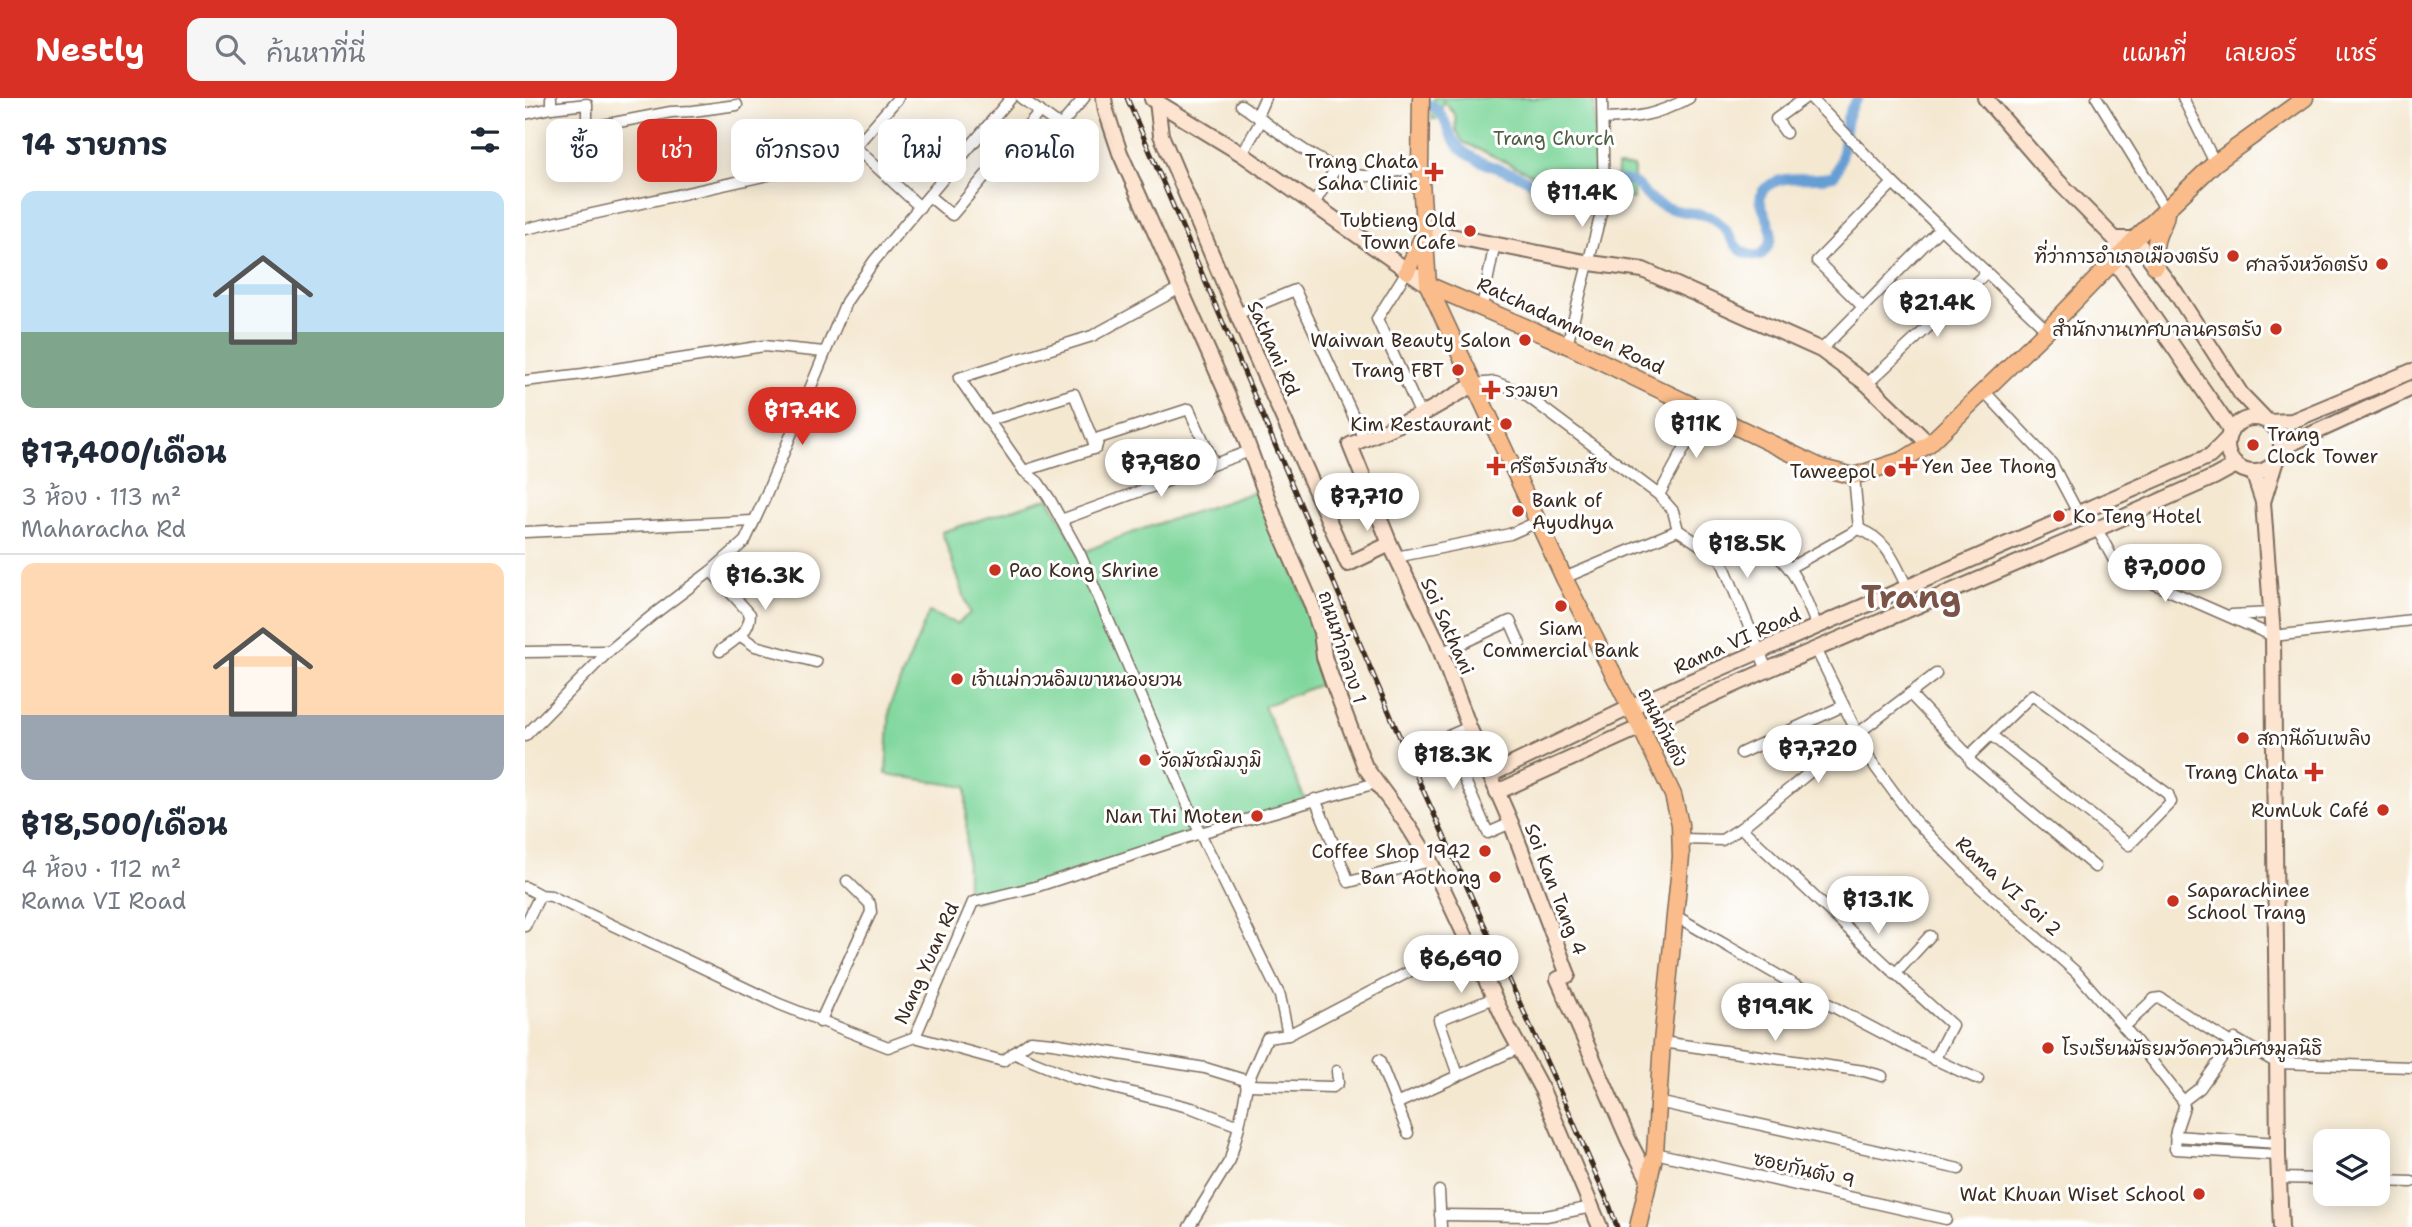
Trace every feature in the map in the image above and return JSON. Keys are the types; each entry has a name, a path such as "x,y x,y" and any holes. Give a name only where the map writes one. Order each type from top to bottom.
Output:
{"main road":[{"path":"1854,476 1903,460 1929,444 2215,163 2297,100"},
{"path":"1420,104 1420,166 1428,285"},
{"path":"2155,265 2157,236 2166,220 2166,210"},
{"path":"1408,271 1426,231"},
{"name":"Ratchadamnoen Road","path":"1428,285 1567,345 1822,467 1854,476"},
{"name":"ถนนกันตัง","path":"1428,285 1537,522 1673,794 1682,839 1661,1042 1655,1153 1643,1223"},
{"path":"1447,325 1458,297"}],"street":[{"path":"864,137 898,98"},
{"path":"525,736 609,651 745,541 846,302 874,261 1011,98"},
{"path":"1021,98 1060,126 1084,98"},
{"name":"ถนนท่ากลาง 1","path":"1104,98 1120,153 1250,451 1311,603 1334,688 1365,767 1407,824 1430,861 1494,998 1543,1092 1600,1227"},
{"path":"1242,154 1265,98"},
{"path":"1567,345 1605,202 1602,98"},
{"path":"1602,118 1649,116 1689,98"},
{"path":"1786,133 1776,119 1805,98"},
{"path":"1811,98 1893,183 2046,330"},
{"path":"1986,98 2050,173 2115,239 2135,239 2241,394 2279,435 2281,444 2263,502"},
{"path":"2097,98 2166,210"},
{"path":"2183,98 2215,163"},
{"path":"1154,100 1242,154 1428,285"},
{"name":"Sathani Rd","path":"1154,100 1161,135 1348,564 1393,551"},
{"path":"525,114 551,103 587,104 587,128 671,112 737,105"},
{"path":"1241,105 1346,174 1367,176 1420,166"},
{"path":"929,196 952,215 1040,111"},
{"path":"864,155 920,207"},
{"path":"1313,205 1336,168"},
{"path":"525,229 736,182"},
{"path":"1863,307 1817,261 1893,183"},
{"path":"1821,350 1940,229"},
{"path":"1426,231 1590,263 1643,270 1821,350 1867,384 1929,444"},
{"path":"2115,239 2114,260 2228,426 2227,450 2232,468 2246,482 2253,495 2263,502"},
{"path":"1482,307 1495,243"},
{"path":"1408,271 1377,319 1421,415"},
{"path":"1867,384 1986,273"},
{"path":"1179,288 1091,336 959,378 1024,471 1038,482 1080,554 1199,834 1280,996 1288,1035"},
{"path":"1237,314 1294,290 1364,439 1421,415 1475,384 1496,382 1523,393 1659,495 1673,511 1678,530 1721,559 1767,670"},
{"path":"525,381 764,346 824,352"},
{"path":"2229,435 2242,421 2251,418 2268,422 2292,421 2412,371"},
{"path":"2232,468 2253,472 2269,467 2290,444 2412,388"},
{"path":"1984,391 2052,464 2078,513"},
{"path":"990,420 1074,394 1096,448"},
{"path":"1096,448 1099,438 1189,409 1214,464"},
{"path":"1659,495 1705,410"},
{"name":"Rama VI Road","path":"1490,775 1629,708 2210,456 2229,435"},
{"name":"Soi Sathani","path":"1364,439 1350,445 1393,551 1441,653 1482,758"},
{"path":"1024,471 1096,448"},
{"path":"1061,520 1250,451"},
{"name":"Rama VI Road","path":"1497,792 1767,670 2097,529 2232,468"},
{"path":"2253,472 2263,502 2273,636 2277,1149 2281,1227"},
{"path":"1854,476 1859,529"},
{"path":"525,532 753,521"},
{"path":"1393,551 1510,534 1537,522"},
{"path":"1791,567 1859,529"},
{"path":"1859,529 1884,543 1907,587"},
{"path":"2097,529 2119,568 2273,636 2412,620"},
{"path":"1564,578 1678,530"},
{"path":"1721,559 1734,543 1741,539 1761,545 1791,567 1813,628 1817,649"},
{"path":"711,571 750,614 750,623 741,636 719,651"},
{"path":"2228,615 2271,613"},
{"path":"1441,653 1510,621 1520,645"},
{"path":"741,636 755,646 816,662"},
{"name":"Rama VI Soi 2","path":"1817,649 1871,761 1915,821 1981,888 2077,973 2183,1101"},
{"path":"525,652 609,651"},
{"path":"1682,839 1722,840 1741,828 1936,674"},
{"path":"1910,694 1969,755 1971,762 2095,867"},
{"path":"1969,755 2032,695 2168,794 2171,802 2129,845 1991,735"},
{"path":"1741,753 1843,706"},
{"path":"1469,727 1446,737 1488,833 1511,823"},
{"name":"Soi Kan Tang 4","path":"1482,758 1511,823 1568,975 1557,979 1629,1141 1650,1180"},
{"name":"Nang Yuan Rd","path":"525,887 540,895 551,896 820,1022 888,1047 915,1037 973,902 1035,887 1199,834 1376,783"},
{"path":"1315,799 1349,882 1430,861"},
{"path":"1741,828 1952,1025 1934,1060"},
{"path":"820,1022 871,912 870,904 847,881"},
{"path":"525,926 540,895"},
{"path":"1674,915 1828,1004 1934,1060 1978,1079"},
{"path":"1895,974 1930,936"},
{"path":"1189,1227 1230,1160 1247,1083 1267,1038 1288,1035 1468,941"},
{"path":"1458,1075 1439,1020 1494,998"},
{"path":"2124,1027 2154,999 2160,999 2231,1043"},
{"path":"915,1037 1003,1061 1031,1041 1052,1042 1205,1068 1247,1083 1333,1087 1338,1083 1337,1071"},
{"path":"2277,1149 2175,1149 2175,1136 2184,1107 2183,1101 2200,1088 2235,1039 2277,1063 2412,1067"},
{"path":"1661,1042 1864,1071 1882,1076"},
{"path":"1396,1104 1519,1048"},
{"path":"1013,1053 1074,1078 1192,1108 1239,1126"},
{"path":"1379,1060 1408,1133"},
{"path":"1658,1102 1959,1169"},
{"name":"ซอยกันตัง 9","path":"1655,1153 1946,1219"},
{"path":"2279,1178 2313,1179"},
{"path":"2390,1181 2412,1182"},
{"path":"1439,1191 1441,1227"},
{"path":"1440,1215 1546,1216 1592,1207"}],"green space":[{"name":"Trang Church","path":"1434,98 1594,98 1597,194 1589,196 1588,180 1566,186 1542,179 1463,142 1456,130 1455,114 1443,101 1441,119 1432,119"},
{"path":"1617,166 1634,167 1633,199 1616,197"},
{"path":"1264,488 1332,680 1264,706 1306,802 973,902 967,894 966,787 886,774 890,705 929,612 957,624 970,613 942,532 1049,498 1080,554 1125,535"}],"waterway":[{"path":"1418,100 1436,109 1460,148 1484,163 1545,189 1564,194 1615,180 1632,182 1661,205 1717,221 1738,248 1750,255 1760,256 1769,246 1771,236 1760,200 1762,192 1769,185 1784,179 1834,176 1839,166 1848,116 1858,98"}],"railway":[{"path":"1127,98 1413,768 1563,1098 1617,1227"}],"place":[{"name":"Trang Chata Saha Clinic","path":"1434,172"},
{"name":"Tubtieng Old Town Cafe","path":"1470,231"},
{"name":"ที่ว่าการอำเภอเมืองตรัง","path":"2233,256"},
{"name":"ศาลจังหวัดตรัง","path":"2382,264"},
{"name":"สำนักงานเทศบาลนครตรัง","path":"2276,329"},
{"name":"Waiwan Beauty Salon","path":"1525,340"},
{"name":"Trang FBT","path":"1458,370"},
{"name":"รวมยา","path":"1491,390"},
{"name":"Kim Restaurant","path":"1506,424"},
{"name":"Trang Clock Tower","path":"2253,445"},
{"name":"ศรีตรังเภสัช","path":"1496,466"},
{"name":"Yen Jee Thong","path":"1908,466"},
{"name":"Taweepol","path":"1890,471"},
{"name":"Bank of Ayudhya","path":"1518,511"},
{"name":"Ko Teng Hotel","path":"2059,516"},
{"name":"Pao Kong Shrine","path":"995,570"},
{"name":"Siam Commercial Bank","path":"1561,606"},
{"name":"เจ้าเเม่กวนอิมเขาหนองยวน","path":"957,679"},
{"name":"สถานีดับเพลิง","path":"2243,738"},
{"name":"วัดมัชฌิมภูมิ","path":"1145,760"},
{"name":"Trang Chata","path":"2314,772"},
{"name":"RumLuk Café","path":"2383,810"},
{"name":"Nan Thi Moten","path":"1257,816"},
{"name":"Coffee Shop 1942","path":"1485,851"},
{"name":"Ban Aothong","path":"1495,877"},
{"name":"Saparachinee School Trang","path":"2173,901"},
{"name":"โรงเรียนมัธยมวัดควนวิเศษมูลนิธิ","path":"2048,1048"},
{"name":"Wat Khuan Wiset School","path":"2199,1194"}],"district":[{"name":"Trang","path":"1911,596"}]}
